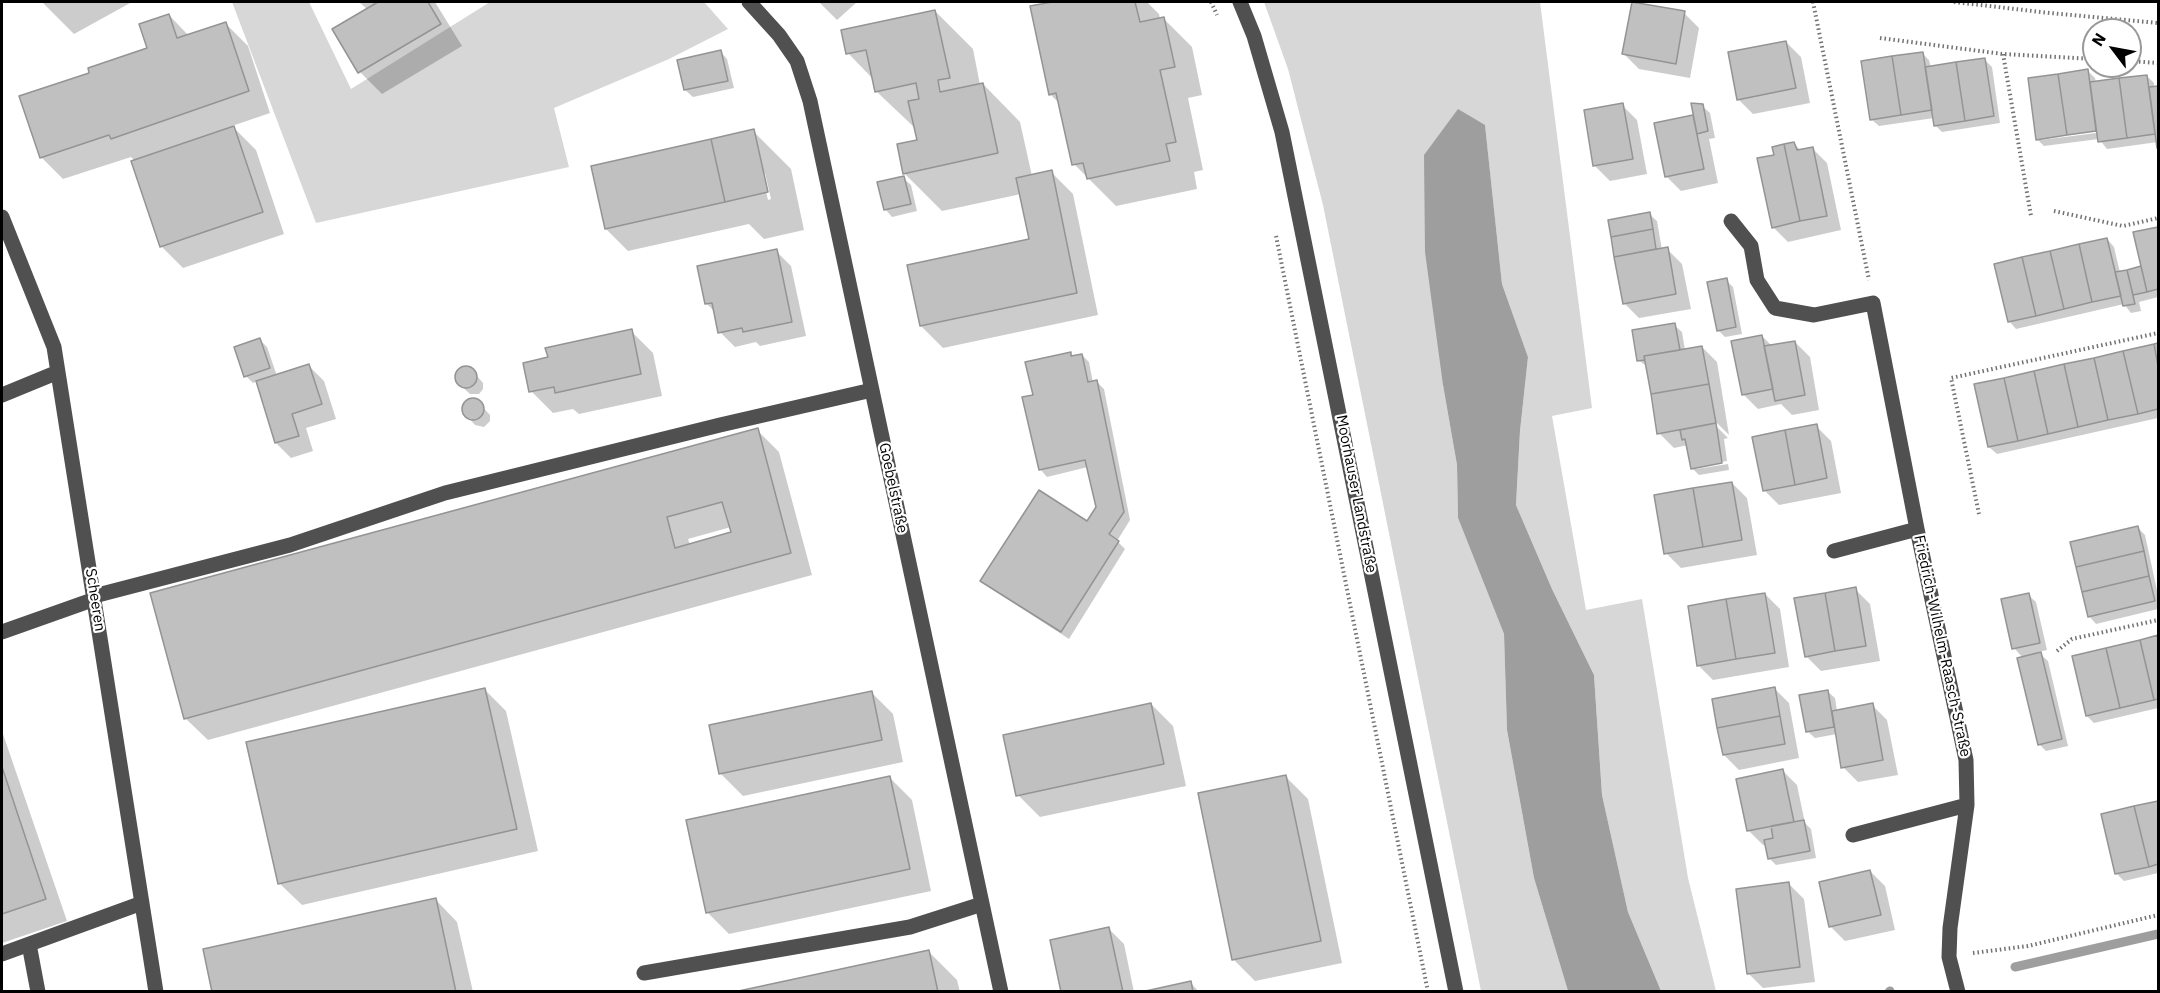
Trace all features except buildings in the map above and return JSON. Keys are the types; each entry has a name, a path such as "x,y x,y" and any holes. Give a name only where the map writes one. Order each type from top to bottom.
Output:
{"street":[{"name":"Goebelstraße","path":"749,2 779,34 797,61 810,101 1001,992"},
{"name":"Moorhauser Landstraße","path":"1240,2 1254,36 1282,132 1456,992"},
{"name":"Scheeren","path":"2,217 54,347 156,992"},
{"path":"1731,221 1751,246 1757,280 1775,308 1814,315 1873,303"},
{"name":"Friedrich-Wilhelm-Raasch-Straße","path":"1873,303 1917,530 1966,760 1967,806 1950,928 1949,957 1958,992"},
{"path":"2,395 58,372"},
{"path":"2,632 94,597 290,545 445,493 720,424 872,390"},
{"path":"1834,551 1917,530"},
{"path":"1853,835 1967,806"},
{"path":"2,954 142,903"},
{"path":"644,973 910,927 982,904"},
{"path":"30,944 38,992"}],"path":[{"path":"1211,2 1220,21"},
{"path":"1813,2 1873,303"},
{"path":"1954,2 2158,23"},
{"path":"1880,38 2003,54 2082,58"},
{"path":"2003,54 2031,216"},
{"path":"2142,62 2158,63"},
{"path":"2054,211 2123,226 2158,218"},
{"path":"1275,233 1428,992"},
{"path":"1979,514 1951,378 2158,333"},
{"path":"2057,651 2072,639 2158,620"},
{"path":"1949,957 2028,946 2158,915"}],"shaded area":[{"path":"232,2 309,2 351,89 490,2 704,2 728,29 669,59 554,108 569,167 316,223"},
{"path":"1264,2 1540,2 1592,408 1552,416 1586,610 1642,599 1688,878 1716,991 1661,991 1628,912 1602,795 1594,675 1552,589 1516,505 1520,431 1528,357 1502,284 1485,126 1443,385 1457,465 1458,518 1504,634 1507,730 1534,878 1568,991 1481,991 1323,205 1288,69"},
{"path":"1458,109 1485,125 1502,284 1528,357 1520,431 1516,505 1552,589 1594,675 1602,795 1628,912 1661,991 1568,991 1534,878 1507,730 1504,634 1458,518 1457,465 1443,385 1425,252 1424,155"}],"waterway":[{"path":"2015,967 2158,934"}]}
